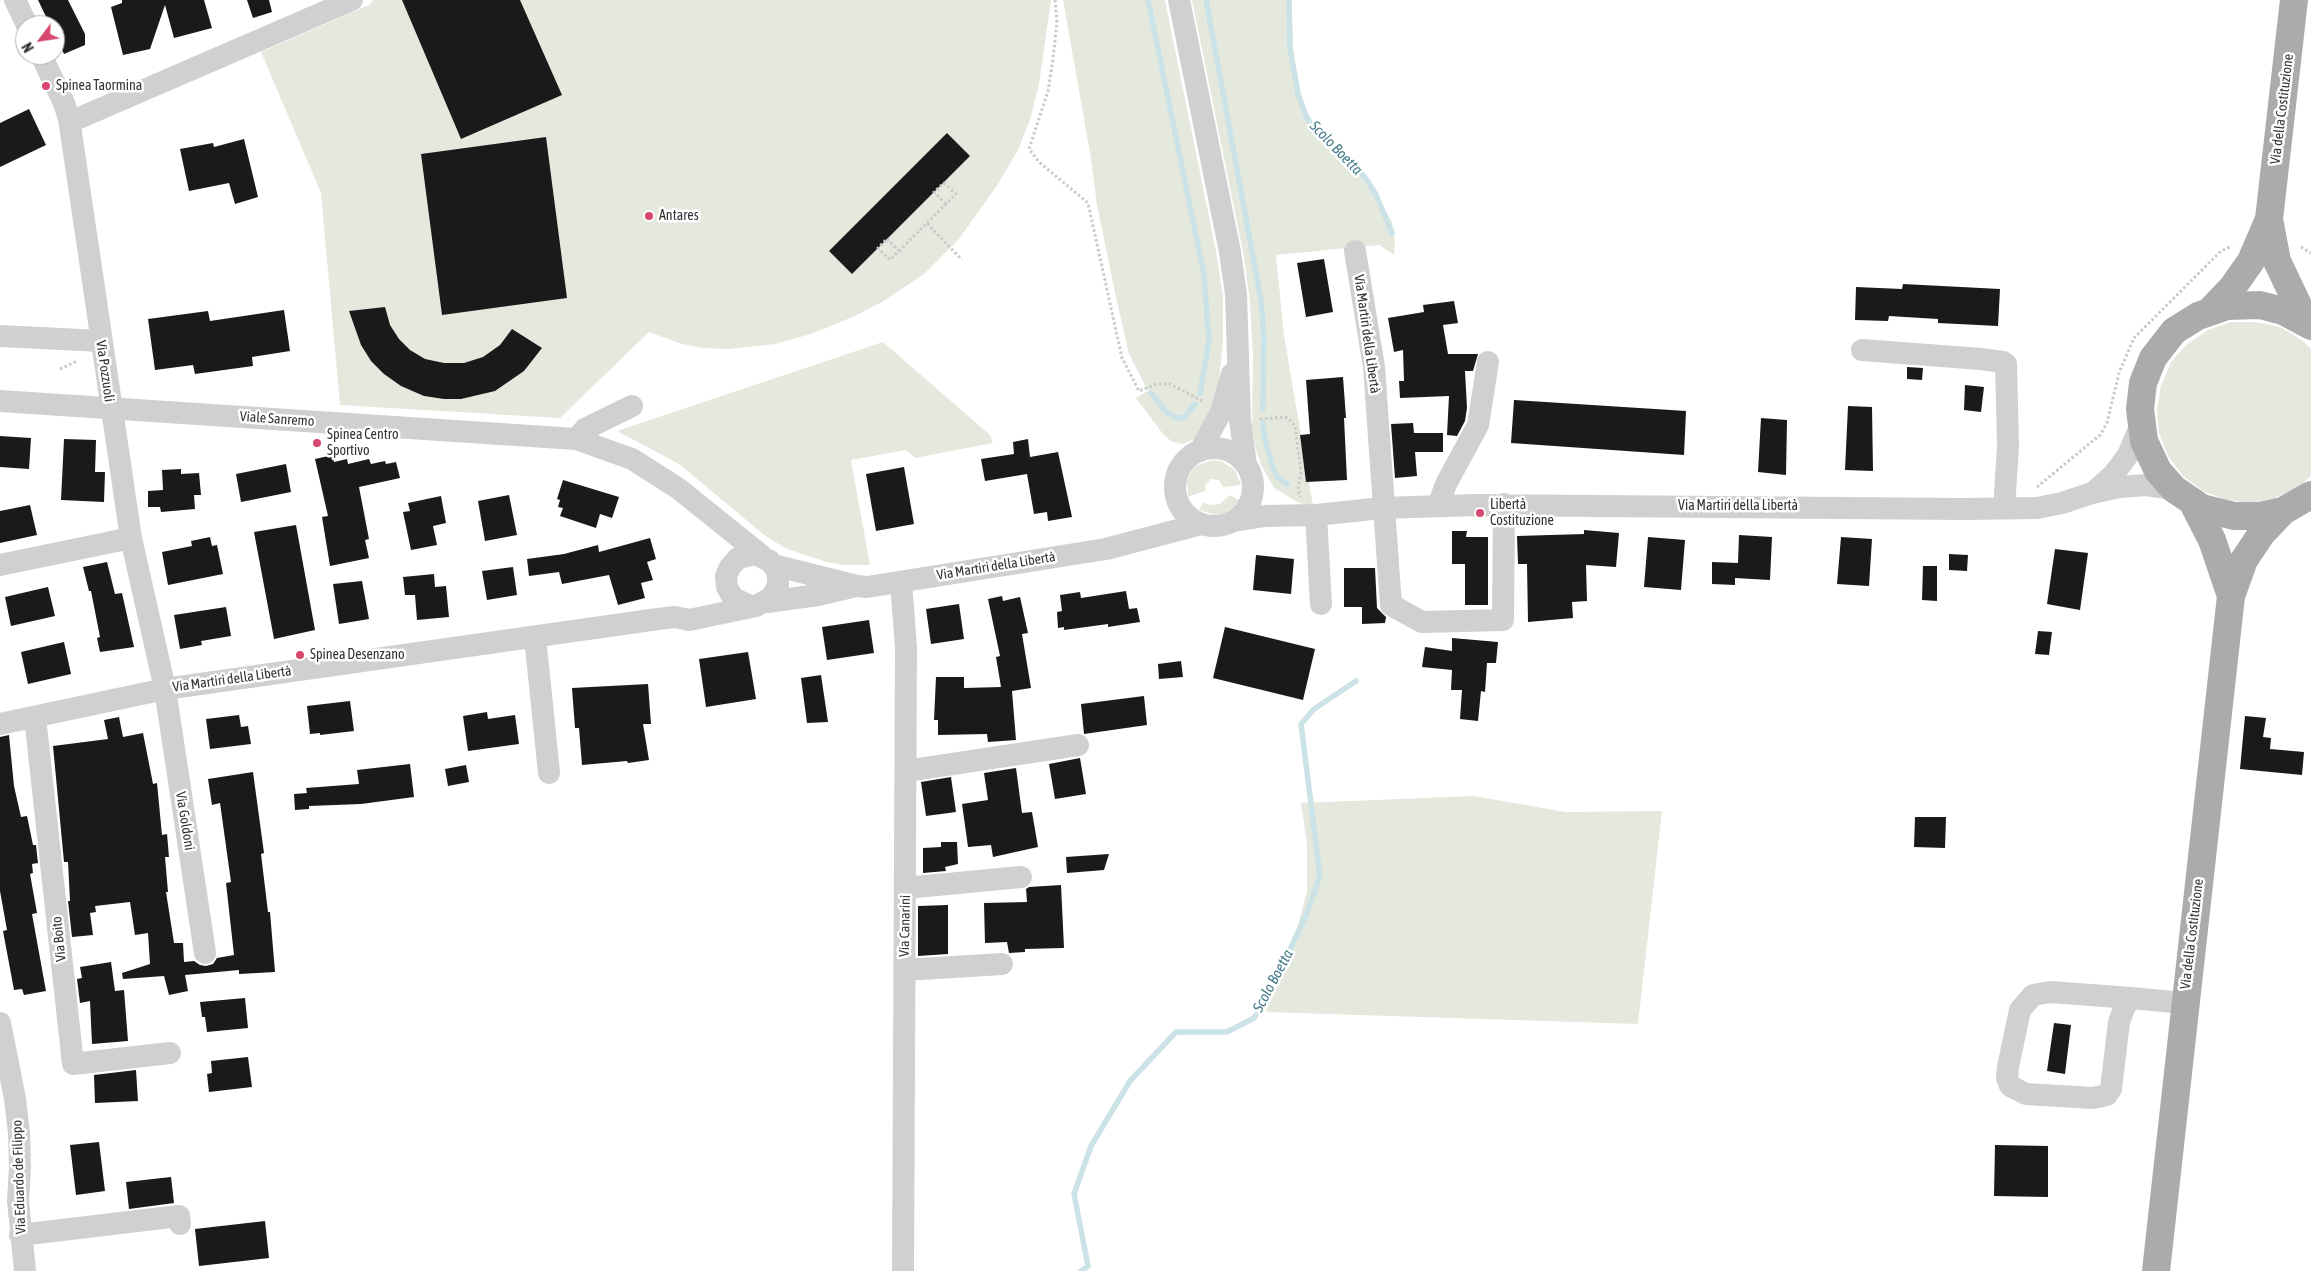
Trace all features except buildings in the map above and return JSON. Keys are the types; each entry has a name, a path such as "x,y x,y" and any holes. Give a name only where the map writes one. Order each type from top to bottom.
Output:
{"main road":[{"name":"Via della Costituzione","path":"2231,596 2212,540 2183,496 2153,462 2144,440 2140,399 2143,383 2153,358 2168,337 2180,326 2211,310 2232,288 2251,261 2269,219 2294,0"},
{"name":"Via della Costituzione","path":"2269,219 2277,262 2308,324"},
{"path":"2211,310 2227,306 2260,305 2283,311 2308,324"},
{"path":"2183,496 2218,513 2242,517 2260,516 2283,511 2311,495"},
{"name":"Via della Costituzione","path":"2156,1271 2184,1003 2231,596 2244,560 2262,533 2283,511"}],"street":[{"path":"15,0 22,15"},
{"path":"69,119 77,119 352,0"},
{"path":"1179,0 1230,252 1236,294 1238,346 1231,416 1250,475 1249,506 1234,521"},
{"name":"Via Pozzuoli","path":"46,65 64,103 69,119 131,538 165,689"},
{"name":"Via Martiri della Libertà","path":"1355,251 1374,367 1382,508"},
{"path":"0,336 101,341"},
{"path":"1862,350 1981,359 2006,364 2008,447 2005,502"},
{"path":"1438,506 1446,484 1478,425 1488,362"},
{"name":"Viale Sanremo","path":"0,401 576,439 632,459 679,489 767,560"},
{"path":"576,439 585,429 632,406"},
{"path":"1201,524 1189,517 1177,499 1175,484 1179,470 1188,458 1200,451 1231,416"},
{"name":"Via Martiri della Libertà","path":"2092,493 2113,475 2128,456 2141,424"},
{"name":"Via Martiri della Libertà","path":"1200,451 1214,448 1229,451 1250,475 1283,507 1382,508 1504,504 2005,502 2037,508 2120,487 2146,485 2183,496"},
{"name":"Via Martiri della Libertà","path":"1134,541 1166,514 1177,499"},
{"path":"1382,508 1390,605 1422,622 1476,621 1503,620 1504,504"},
{"path":"1311,508 1321,604"},
{"name":"Via Martiri della Libertà","path":"675,617 689,620 758,604 818,595 857,586 901,582 1106,549 1201,524 1214,526 1311,508"},
{"name":"Viale Sanremo","path":"711,516 721,538 728,574"},
{"path":"0,565 131,538"},
{"name":"Via Martiri della Libertà","path":"0,724 165,689 675,617 709,599 743,556 767,560 857,586"},
{"path":"728,574 733,598 758,604 772,597 778,585 777,571 767,560"},
{"name":"Via Canarini","path":"901,582 906,647 904,1271"},
{"path":"535,637 549,773"},
{"name":"Via Goldoni","path":"165,689 205,952"},
{"name":"Via Boito","path":"35,717 73,1064 170,1053"},
{"path":"906,771 1078,745"},
{"path":"905,888 1021,877"},
{"path":"904,970 1002,964"},
{"path":"2131,998 2124,1008 2119,1022 2111,1089 2107,1095 2093,1098 2026,1094 2010,1086 2007,1078 2008,1067 2020,1010 2033,995 2050,992 2131,998 2184,1003"},
{"name":"Via Eduardo de Filippo","path":"0,1023 19,1133 18,1201 25,1271"},
{"path":"20,1234 179,1216 180,1224"}],"path":[{"path":"1055,0 1058,22 1054,59 1048,91 1030,149 1039,162 1088,203 1122,358 1139,391 1157,384 1170,384 1231,416 1284,417 1292,421 1296,431 1301,472 1298,491 1311,508"},
{"path":"899,251 887,239 878,248 890,260 927,224 956,194 944,182 934,192 946,204"},
{"path":"927,224 962,260"},
{"path":"2301,247 2311,253"},
{"path":"60,370 80,359"},
{"path":"2005,502 2037,486"}],"shaded area":[{"name":"Antares","path":"373,0 1051,0 1039,84 1030,120 1018,150 998,184 959,239 924,274 882,302 855,316 811,334 775,344 729,349 701,348 679,343 649,332 560,418 340,405 321,193 261,52 369,5"},
{"path":"1063,0 1165,0 1216,251 1223,297 1223,342 1219,382 1211,414 1195,439 1183,444 1172,442 1163,434 1136,398 1148,391 1129,354 1117,302 1097,205 1090,153"},
{"path":"1192,0 1291,0 1294,67 1299,100 1311,127 1366,178 1392,222 1395,241 1394,255 1379,245 1276,255 1284,335 1313,506 1299,503 1274,488 1261,465 1256,450 1252,427 1253,355 1250,302 1244,257"},
{"path":"2231,322 2256,322 2280,327 2302,340 2311,349 2311,476 2297,488 2275,498 2251,503 2226,500 2203,491 2183,476 2168,456 2159,433 2157,409 2161,385 2171,362 2187,344 2208,330"},
{"path":"883,342 990,435 993,443 915,458 906,450 851,460 870,565 844,565 826,562 785,548 764,535 679,464 617,431"},
{"path":"1212,460 1221,461 1235,470 1241,485 1223,487 1219,480 1211,479 1205,485 1205,491 1188,497 1187,480 1191,472 1196,466"},
{"path":"1230,495 1239,500 1224,513 1216,515 1199,510 1204,502 1209,505 1220,504"},
{"path":"1474,796 1565,812 1662,811 1638,1024 1266,1012 1293,945 1307,891 1307,844 1301,803"}],"waterway":[{"path":"1148,0 1204,275 1209,341 1200,393"},
{"path":"1206,0 1261,300 1264,336 1263,409"},
{"name":"Scolo Boetta","path":"1289,0 1290,48 1298,94 1307,118 1321,137 1356,167 1367,180 1376,195 1392,233"},
{"path":"1151,393 1165,411 1176,418 1184,418 1195,404"},
{"path":"1263,423 1264,436 1272,465 1277,477 1287,484"},
{"name":"Scolo Boetta","path":"1081,1271 1088,1266 1074,1194 1091,1146 1130,1081 1176,1032 1227,1032 1254,1018 1267,999 1307,913 1320,876 1301,724 1314,709 1356,681"}],"place":[{"name":"Spinea Taormina","path":"46,86"},
{"name":"Antares","path":"649,216"},
{"name":"Spinea Centro Sportivo","path":"317,443"},
{"name":"Libertà Costituzione","path":"1480,513"},
{"name":"Spinea Desenzano","path":"300,655"}]}
